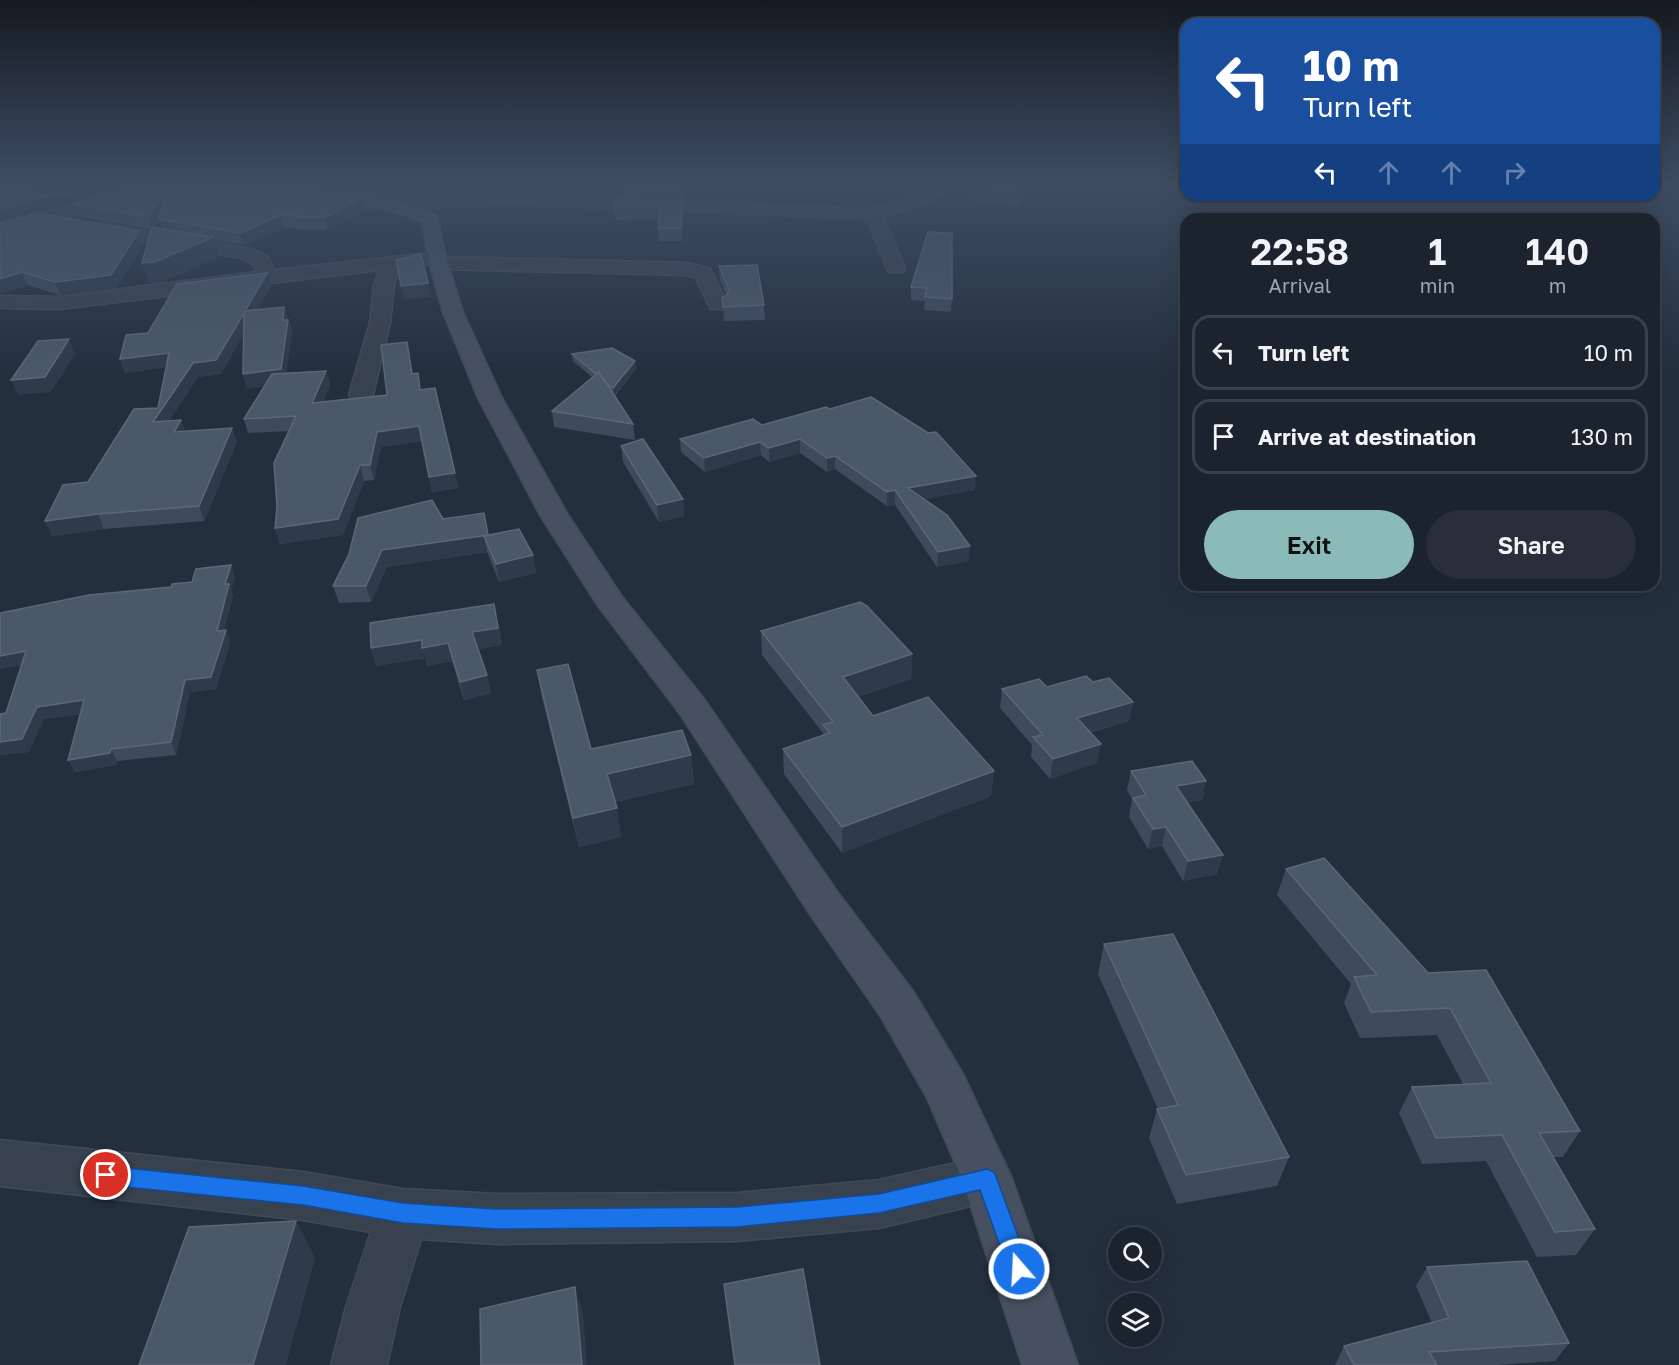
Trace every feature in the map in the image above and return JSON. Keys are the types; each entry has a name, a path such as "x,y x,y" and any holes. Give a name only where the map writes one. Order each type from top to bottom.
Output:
{"street":[{"path":"203,246 245,253 260,260 270,276"},
{"path":"436,246 453,312 490,398 554,515 611,603 692,707 827,908 897,1004 946,1088 987,1179 1050,1365"},
{"path":"887,246 896,268"},
{"path":"0,302 60,303 270,276 438,260 688,269 703,273 718,304"},
{"path":"360,395 380,323 384,286 390,264"},
{"path":"0,1163 303,1196 403,1213 496,1219 737,1217 879,1203 987,1179"},
{"path":"359,1365 373,1307 403,1213"}],"building":[{"path":"0,246 130,246 111,275 55,282 22,272 0,279"},
{"path":"147,246 193,246 155,262 142,263"},
{"path":"924,246 952,246 952,299 925,297 927,288 911,287"},
{"path":"421,254 428,283 401,286 396,260"},
{"path":"757,265 764,305 723,307 722,297 726,296 729,290 719,266"},
{"path":"267,273 245,311 284,307 283,320 288,320 281,369 243,374 244,313 216,360 193,363 153,422 181,420 174,432 232,428 199,506 98,514 45,521 63,485 88,482 134,409 158,408 169,353 120,359 126,335 148,333 177,284"},
{"path":"69,339 45,377 11,380 38,341"},
{"path":"407,342 412,374 418,373 420,390 435,388 455,473 429,477 419,426 377,432 370,465 360,465 338,519 275,528 277,507 274,463 296,416 244,419 272,374 326,371 312,403 387,395 381,345"},
{"path":"612,348 635,361 613,388 605,382 599,372 596,374 572,354"},
{"path":"599,372 633,424 552,411"},
{"path":"871,397 928,433 936,432 976,476 908,488 947,515 970,546 938,552 895,490 887,492 835,456 827,458 800,439 769,448 760,442 704,458 680,439 753,419 762,425"},
{"path":"643,439 683,499 657,505 621,446"},
{"path":"432,500 443,519 484,513 488,535 382,550 366,586 333,586 349,554 358,518"},
{"path":"519,529 533,555 496,564 484,536"},
{"path":"231,565 225,584 229,584 217,631 226,630 211,677 185,680 171,742 111,749 110,753 68,760 84,700 37,707 22,739 0,742 0,714 6,713 26,651 0,656 0,613 89,595 171,587 172,584 192,582 196,569"},
{"path":"860,602 867,606 912,654 843,677 873,716 928,697 994,771 842,827 783,749 830,733 823,725 833,722 761,631"},
{"path":"494,604 498,628 472,632 487,675 460,682 448,643 422,648 422,640 371,648 370,623"},
{"path":"568,664 591,749 682,730 691,755 607,774 617,808 573,818 537,670"},
{"path":"1086,676 1093,682 1109,678 1133,702 1077,718 1101,744 1053,759 1033,737 1043,735 1002,689 1039,679 1047,687"},
{"path":"1192,761 1206,781 1176,786 1223,855 1188,861 1166,827 1153,829 1133,798 1146,795 1131,771"},
{"path":"1324,858 1428,973 1486,970 1580,1131 1539,1133 1595,1229 1555,1232 1502,1135 1436,1138 1412,1087 1491,1083 1450,1008 1371,1012 1354,977 1377,975 1286,869"},
{"path":"1173,934 1289,1157 1186,1175 1157,1109 1178,1105 1104,944"},
{"path":"296,1221 253,1365 139,1365 189,1227"},
{"path":"1527,1261 1569,1343 1429,1352 1437,1365 1354,1365 1344,1346 1449,1318 1427,1267"},
{"path":"803,1269 820,1365 735,1365 724,1284"},
{"path":"575,1287 582,1365 481,1365 480,1309"}],"route":[{"path":"106,1175 303,1196 403,1213 496,1219 737,1217 879,1203 987,1179 1019,1269"}]}
